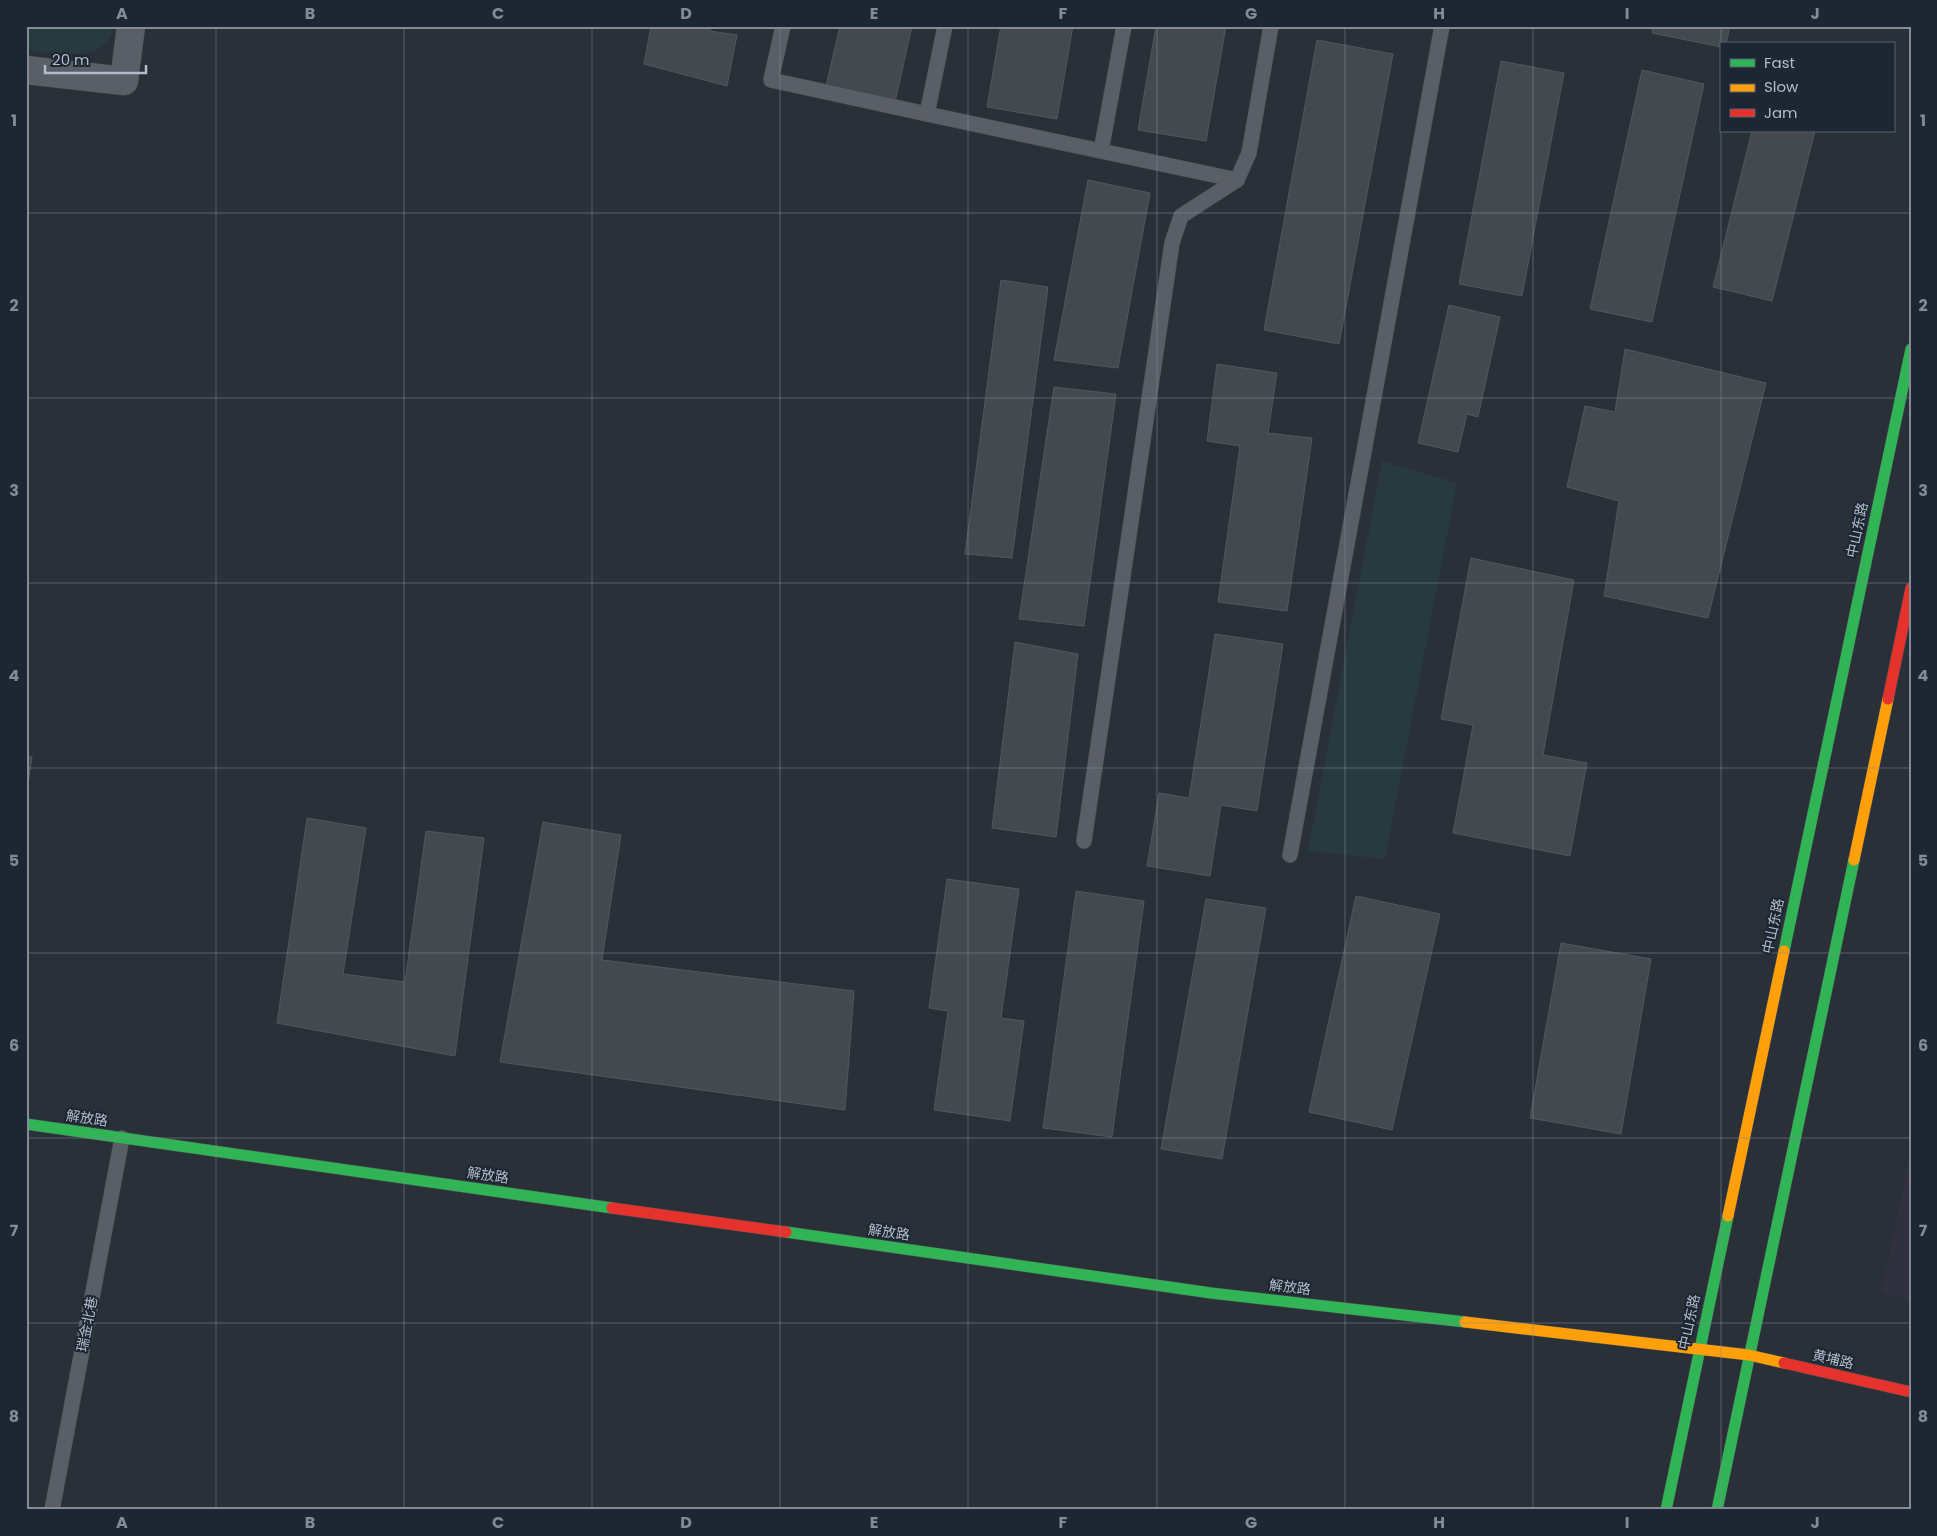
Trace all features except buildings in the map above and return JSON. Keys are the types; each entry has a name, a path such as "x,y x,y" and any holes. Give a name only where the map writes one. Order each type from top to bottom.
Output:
{"main road":[{"name":"中山东路","path":"1666,1510 1911,349"},
{"path":"1717,1510 1911,588"},
{"name":"解放路","path":"26,1124 1211,1293 1749,1355"},
{"name":"黄埔路","path":"1749,1355 1911,1392"}],"street":[{"path":"26,70 124,81 131,26"}],"lane":[{"path":"783,26 771,80 1237,180"},
{"path":"927,114 945,26"},
{"path":"1101,151 1124,26"},
{"path":"1084,841 1172,243 1181,216 1237,180 1249,153 1271,26"},
{"path":"1290,855 1442,26"},
{"name":"瑞金北巷","path":"52,1510 122,1138"}],"shaded area":[{"path":"1911,1151 1911,1300 1881,1293"}],"green space":[{"path":"26,26 114,26 109,39 101,47 90,52 64,54 26,50"},
{"path":"1382,461 1457,483 1385,859 1308,851"}],"traffic: fast":[{"path":"1784,951 1911,349"},
{"path":"1717,1510 1854,860"},
{"path":"26,1124 612,1208"},
{"path":"1666,1510 1728,1216"},
{"path":"786,1232 1211,1293 1465,1322"}],"traffic: slow":[{"path":"1854,860 1888,699"},
{"path":"1728,1216 1784,951"},
{"path":"1465,1322 1749,1355 1784,1363"}],"traffic: jam":[{"path":"1888,699 1911,588"},
{"path":"612,1208 786,1232"},
{"path":"1784,1363 1911,1392"}]}
